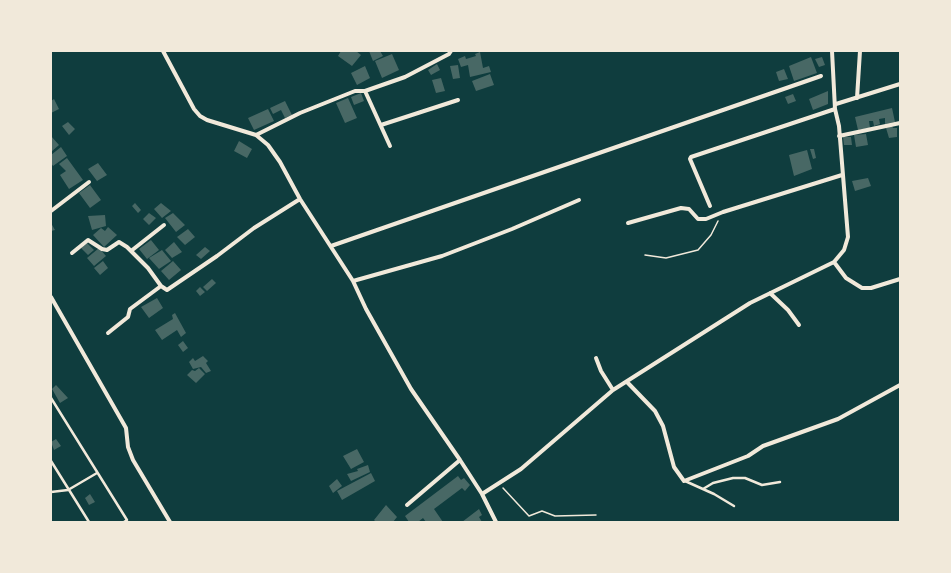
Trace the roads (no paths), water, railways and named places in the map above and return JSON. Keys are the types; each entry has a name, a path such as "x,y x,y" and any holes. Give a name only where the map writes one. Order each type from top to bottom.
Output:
{"street":[{"path":"163,51 194,110 200,116 206,120 256,135 268,145 280,162 300,198 353,282 411,390 482,494 496,522"},
{"path":"256,135 300,113 355,91 364,91 405,77 449,54 451,51"},
{"path":"482,494 521,469 613,390 750,303 834,262 844,250 848,238 832,51"},
{"path":"857,98 861,51"},
{"path":"331,246 821,76"},
{"path":"710,206 690,159 691,157 900,84"},
{"path":"364,91 390,146"},
{"path":"381,125 458,100"},
{"path":"839,136 900,123"},
{"path":"628,223 681,208 689,209 701,220 842,175"},
{"path":"51,211 89,182"},
{"path":"72,253 88,240 102,249 107,250 119,242 132,251 151,272 161,286 167,290 217,256 254,228 300,198"},
{"path":"353,282 442,256 512,229 579,200"},
{"path":"132,251 164,225"},
{"path":"834,262 846,278 862,288 871,288 900,279"},
{"path":"108,333 128,317 130,309 161,286"},
{"path":"770,293 788,310 799,325"},
{"path":"51,297 126,428 128,448 133,460 170,522"},
{"path":"596,358 601,371 613,390"},
{"path":"627,382 655,411 663,426 674,466 684,481 748,456 763,446 838,419 900,385"},
{"path":"407,505 460,460"}],"lane":[{"path":"51,398 127,520 124,522"},
{"path":"51,461 89,522"},
{"path":"51,492 68,490 97,473"},
{"path":"703,489 713,483 733,478 745,478 762,485 780,482"},
{"path":"684,481 703,489 734,506"}]}
